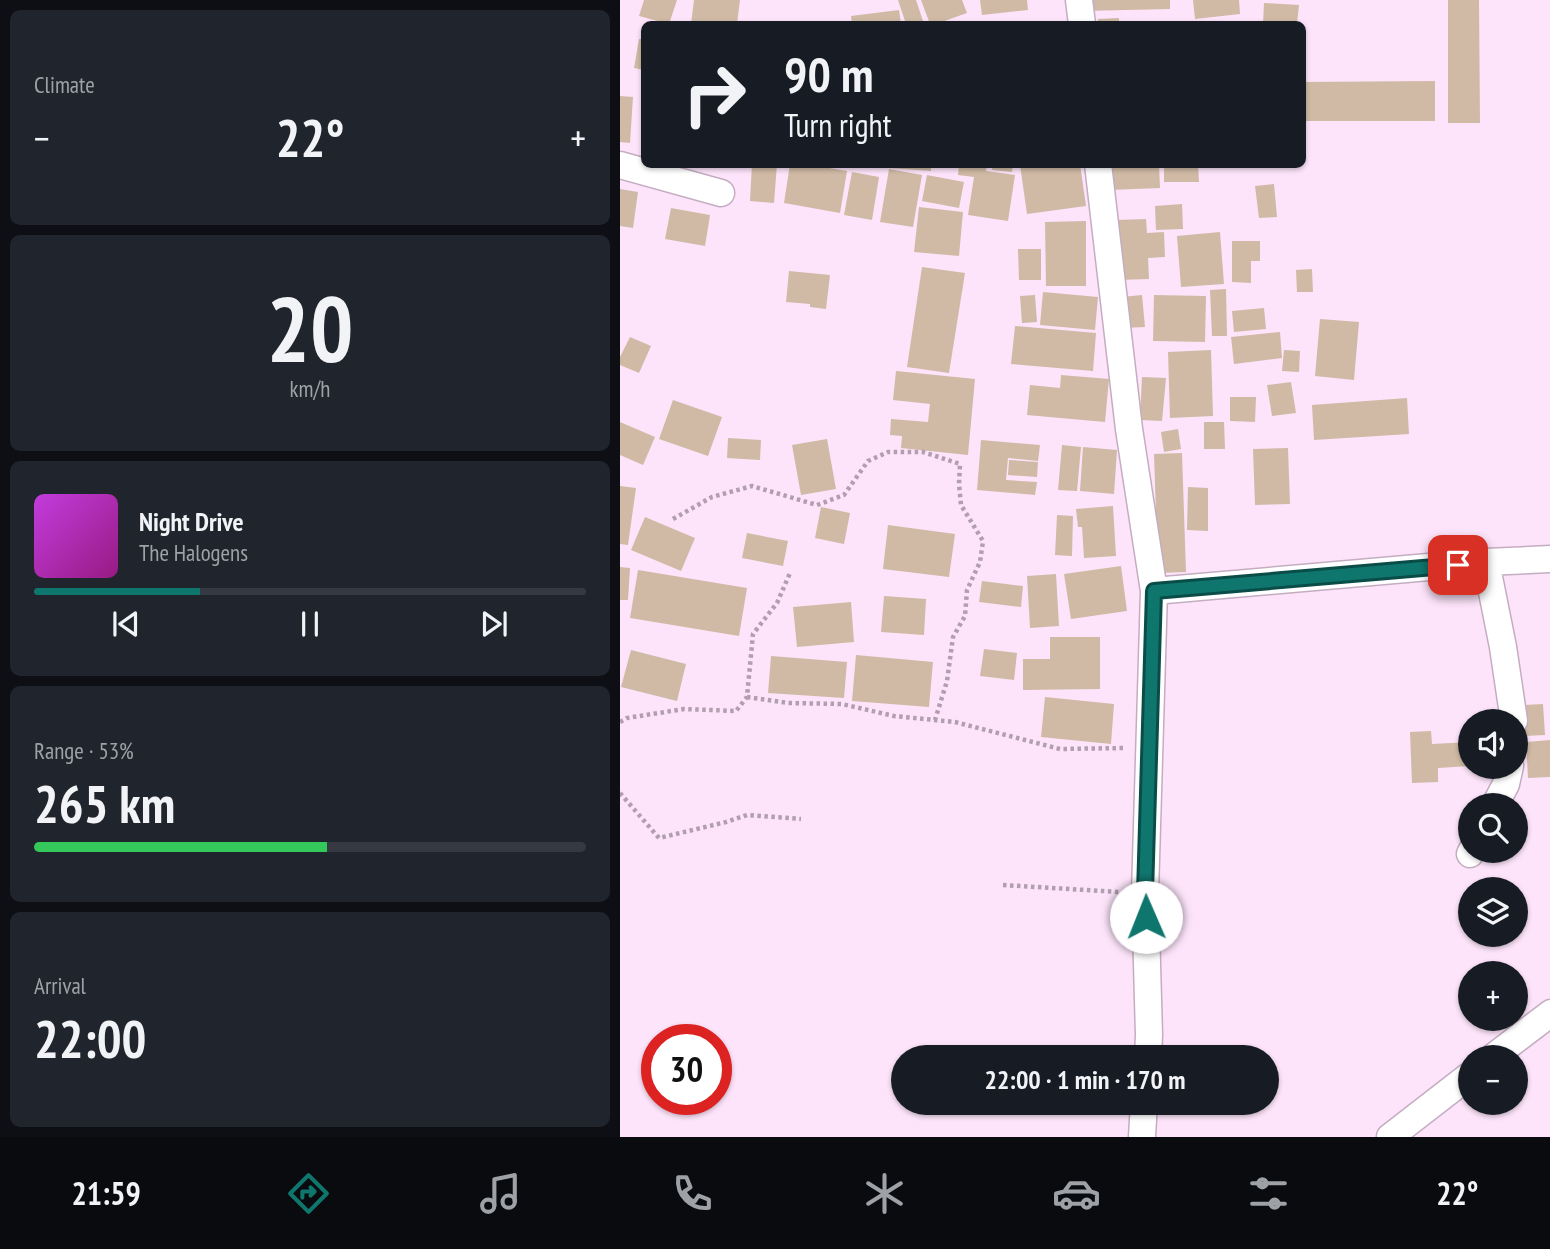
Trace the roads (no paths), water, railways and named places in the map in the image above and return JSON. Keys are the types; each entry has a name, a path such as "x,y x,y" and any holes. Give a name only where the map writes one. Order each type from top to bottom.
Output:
{"street":[{"path":"1078,0 1082,21"},
{"path":"620,165 721,193"},
{"path":"1098,168 1129,429 1154,591 1145,893 1149,1045"},
{"path":"1154,591 1486,562 1550,559"},
{"path":"1486,562 1512,709"},
{"path":"1509,1045 1550,1013"},
{"path":"1390,1137 1458,1084"},
{"path":"1142,1137 1143,1115"}]}
